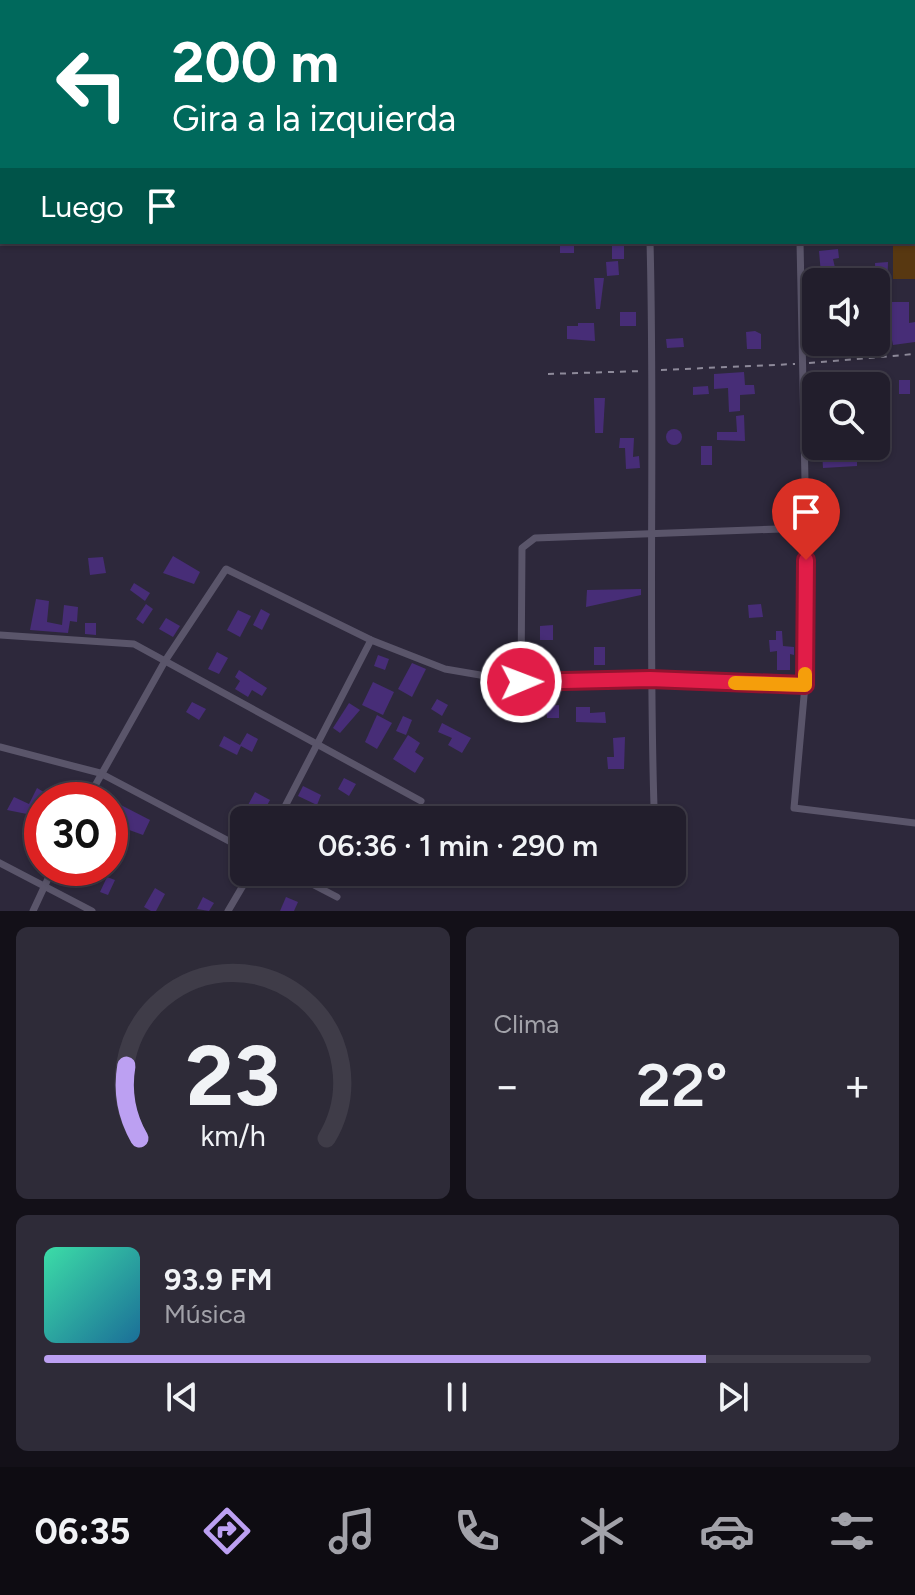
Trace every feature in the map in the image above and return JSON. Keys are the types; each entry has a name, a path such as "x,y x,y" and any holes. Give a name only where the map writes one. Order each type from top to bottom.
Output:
{"street":[{"path":"650,244 654,370 650,679 654,806"},
{"path":"800,244 806,528 805,685 794,808 915,823"},
{"path":"521,682 522,548 535,538 806,528"},
{"path":"96,782 165,661 226,569 371,640 445,669 521,682 650,679 805,685"},
{"path":"0,635 134,644 421,801"},
{"path":"285,806 371,640"},
{"path":"0,747 100,773 230,842"},
{"path":"0,863 24,876"},
{"path":"33,911 44,886 92,911"},
{"path":"228,911 243,886"},
{"path":"316,886 337,897"}],"path":[{"path":"548,374 804,364 915,354"}],"shaded area":[{"path":"893,244 915,244 915,279 893,279"}],"building":[{"path":"560,244 574,244 574,253 560,253"},
{"path":"612,245 624,245 624,259 612,259"},
{"path":"838,249 839,258 833,259 835,268 820,268 819,251"},
{"path":"618,261 619,275 607,276 606,262"},
{"path":"888,262 888,268 875,268 875,263"},
{"path":"594,278 604,278 600,309 596,309"},
{"path":"892,302 909,302 909,323 915,322 915,342 893,345 890,340"},
{"path":"620,312 636,312 636,326 620,326"},
{"path":"578,323 594,323 595,341 567,339 567,326 578,326"},
{"path":"746,332 761,334 761,349 747,349"},
{"path":"683,338 684,347 667,348 666,339"},
{"path":"744,372 745,385 754,385 755,394 740,395 740,411 729,412 728,388 714,389 714,374"},
{"path":"899,380 910,380 910,394 899,394"},
{"path":"708,386 709,394 693,395 693,387"},
{"path":"594,398 605,398 603,433 595,433"},
{"path":"744,415 745,441 717,440 717,432 737,432 736,416"},
{"path":"671,429 677,429 682,437 680,443 671,445 666,440 666,434"},
{"path":"620,438 634,438 633,457 639,456 640,468 626,469 625,448 619,448"},
{"path":"701,446 712,446 712,465 701,465"},
{"path":"822,460 857,460 857,466 823,468"},
{"path":"173,556 200,572 194,584 163,573"},
{"path":"103,557 106,573 90,575 88,558"},
{"path":"134,583 150,593 145,601 130,590"},
{"path":"641,589 641,595 586,607 587,590"},
{"path":"36,599 49,601 47,622 62,625 64,605 78,607 77,622 70,621 68,633 30,630"},
{"path":"146,604 153,609 143,624 136,619"},
{"path":"761,604 763,617 749,618 748,605"},
{"path":"261,609 270,614 262,630 253,625"},
{"path":"238,610 251,616 240,637 227,630"},
{"path":"166,618 180,626 173,637 159,629"},
{"path":"85,623 96,623 96,635 85,634"},
{"path":"553,625 553,640 540,640 540,626"},
{"path":"776,631 782,631 783,646 794,647 794,655 790,654 790,670 777,670 777,651 770,652 769,640 776,640"},
{"path":"594,647 605,647 605,665 594,665"},
{"path":"217,652 228,658 219,674 208,669"},
{"path":"378,655 389,659 385,670 374,666"},
{"path":"412,663 426,669 412,697 398,689"},
{"path":"239,670 267,688 262,696 252,690 248,697 235,689 240,681 235,677"},
{"path":"373,682 394,692 383,715 362,705"},
{"path":"437,699 448,705 442,716 431,709"},
{"path":"192,702 206,709 199,720 186,712"},
{"path":"349,703 360,710 340,733 333,728"},
{"path":"559,705 559,718 547,718 546,706"},
{"path":"576,707 590,707 590,713 605,712 606,723 576,722"},
{"path":"377,715 392,723 377,749 365,742"},
{"path":"403,716 412,720 406,735 396,731"},
{"path":"442,723 471,738 462,753 448,745 452,738 438,732"},
{"path":"247,733 258,739 252,752 241,746 237,755 219,746 224,736 240,745"},
{"path":"408,735 420,743 415,752 424,758 415,773 393,759"},
{"path":"625,737 624,769 608,769 607,757 614,757 613,738"},
{"path":"344,778 356,784 349,796 338,789"},
{"path":"303,786 321,795 317,805 298,796"},
{"path":"255,792 270,800 267,806 248,806"},
{"path":"14,797 24,802 24,813 7,810"},
{"path":"128,809 150,820 143,835 128,830"},
{"path":"103,886 112,886 108,895 100,892"},
{"path":"155,888 165,894 156,911 151,911 144,907"},
{"path":"203,897 214,903 209,911 197,909"},
{"path":"286,897 298,902 294,911 280,911"}],"slow traffic":[{"path":"735,683 805,685 805,674"}],"route":[{"path":"521,682 650,679 805,685 806,560"}]}
